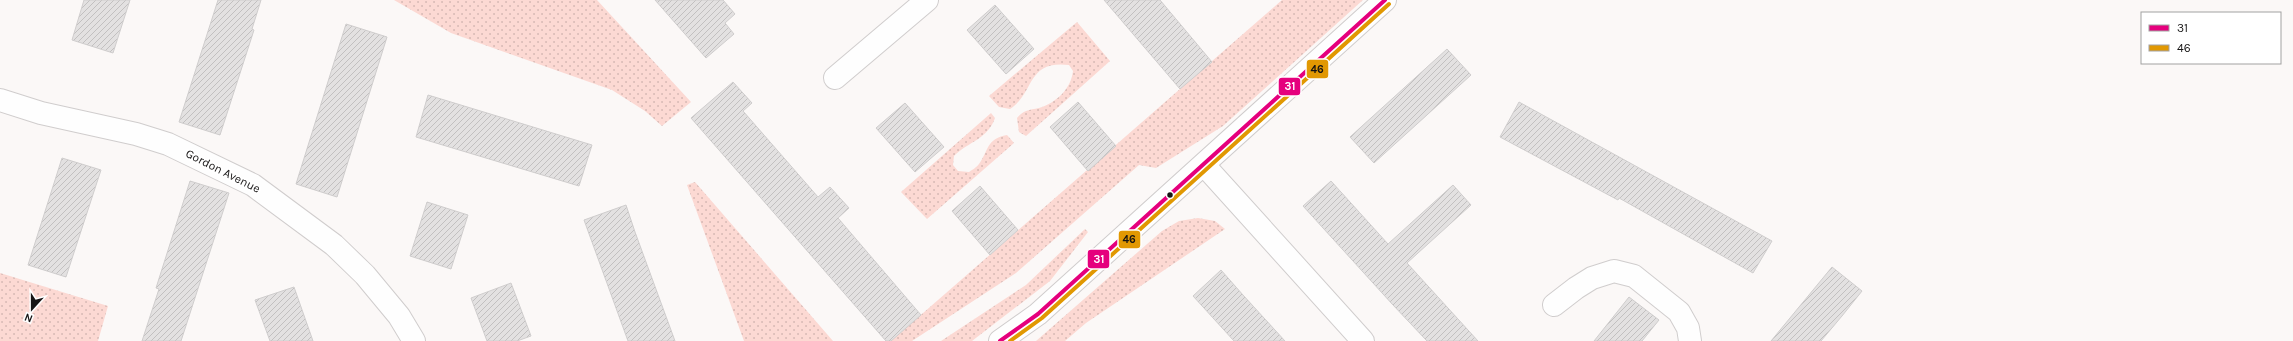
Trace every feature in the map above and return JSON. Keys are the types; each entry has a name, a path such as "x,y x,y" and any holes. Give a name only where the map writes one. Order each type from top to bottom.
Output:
{"street":[{"path":"835,78 927,0"},
{"path":"1000,341 1038,314 1385,0"},
{"name":"Gordon Avenue","path":"0,100 41,113 136,134 168,144 253,184 334,244 365,275 399,316 414,341"},
{"path":"1204,165 1363,341"},
{"path":"1554,304 1592,278 1614,272 1634,276 1680,312 1688,328 1690,341"}],"shaded area":[{"path":"394,0 597,0 691,102 662,126 645,111 612,90 451,33"},
{"path":"1282,0 1363,0 1223,126 1156,168 1139,165 1016,273 912,341 891,341"},
{"path":"1077,22 1110,61 1026,136 1019,132 1017,118 1024,112 1051,103 1062,94 1072,78 1073,71 1069,65 1055,65 1045,68 1038,73 1024,95 1010,109 999,107 989,96"},
{"path":"991,113 995,118 988,131 983,136 959,151 954,156 953,165 958,171 969,172 978,165 995,139 1007,135 1014,143 927,219 901,192"},
{"path":"695,182 833,341 744,341 687,185"},
{"path":"1198,218 1215,221 1225,229 1086,323 1065,341 1036,341 1162,231 1179,221"},
{"path":"1085,229 1088,232 1050,281 972,341 941,341 1026,285"},
{"path":"0,273 108,306 98,341 0,341"}],"building":[{"path":"84,0 130,0 113,53 72,40"},
{"path":"218,0 261,0 252,29 254,30 220,135 179,122"},
{"path":"655,0 723,0 735,14 725,23 734,34 706,58"},
{"path":"1104,0 1160,0 1212,62 1180,89"},
{"path":"995,5 1034,49 1006,74 967,30"},
{"path":"346,24 387,37 337,197 296,184"},
{"path":"1447,49 1471,75 1374,163 1350,137"},
{"path":"733,82 752,103 743,111 818,197 830,187 849,208 838,218 921,315 891,341 886,341 691,118"},
{"path":"428,95 592,145 579,186 416,137"},
{"path":"1078,102 1116,146 1088,171 1050,127"},
{"path":"1519,102 1772,241 1753,273 1619,198 1618,200 1500,137"},
{"path":"905,103 944,147 915,172 876,128"},
{"path":"62,158 101,170 66,277 28,265"},
{"path":"190,181 229,193 181,341 142,341 159,289 156,288"},
{"path":"1331,181 1388,244 1453,185 1471,205 1407,263 1478,341 1427,341 1393,305 1303,206"},
{"path":"980,186 1018,230 990,255 952,211"},
{"path":"427,202 468,215 451,269 410,256"},
{"path":"626,205 675,341 628,341 584,220"},
{"path":"1832,267 1862,291 1842,316 1821,341 1771,341"},
{"path":"1221,270 1285,341 1234,341 1193,296"},
{"path":"511,283 531,336 517,341 487,341 471,298"},
{"path":"294,287 313,341 270,341 255,300"},
{"path":"1629,297 1659,320 1642,341 1594,341"}],"transit line":[{"name":"31","path":"1000,341 1038,314 1385,0"},
{"name":"46","path":"1010,341 1042,318 1389,4"}]}
